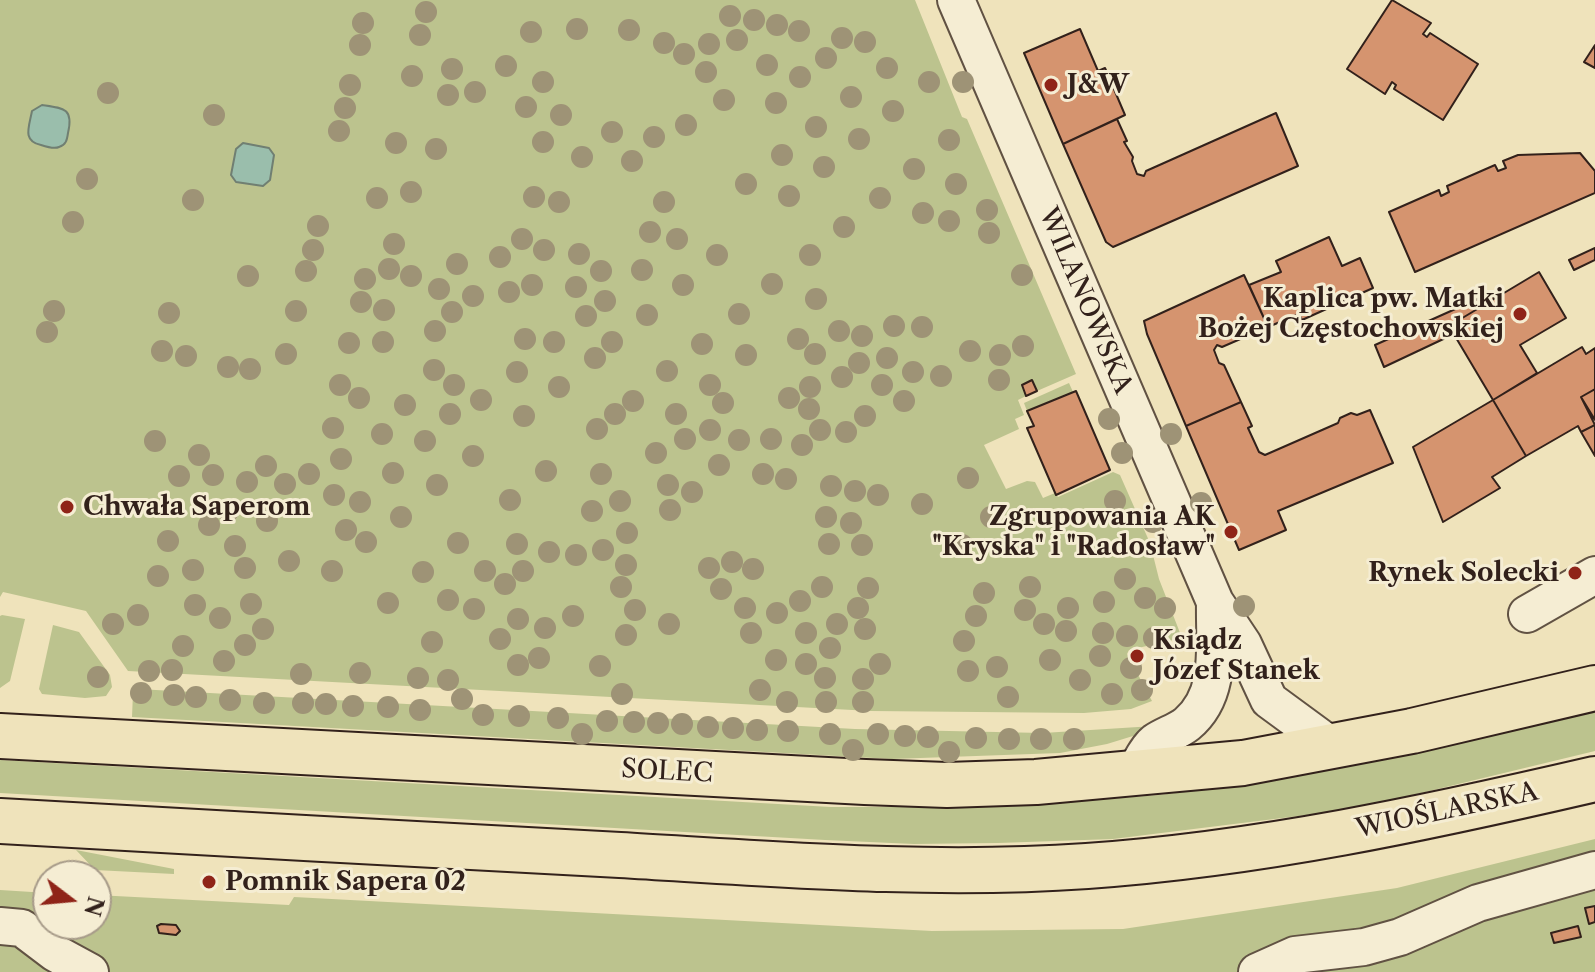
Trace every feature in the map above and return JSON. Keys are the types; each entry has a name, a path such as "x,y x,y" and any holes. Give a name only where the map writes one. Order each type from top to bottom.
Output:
{"main road":[{"path":"1333,747 1595,688"},
{"name":"SOLEC","path":"0,736 909,784 1036,782 1243,763 1333,747"},
{"name":"WIOŚLARSKA","path":"0,821 909,870 1087,866 1181,857 1299,840 1439,814 1595,779"}],"street":[{"name":"WILANOWSKA","path":"956,0 1215,602 1243,644 1269,700 1333,747"},
{"path":"1527,614 1595,575"},
{"name":"WILANOWSKA","path":"1134,773 1153,743 1175,733 1203,707 1211,688 1214,668 1215,602"},
{"path":"1257,972 1295,955 1364,947 1400,937 1478,903 1595,870"},
{"path":"0,926 22,928 55,953 90,972"}],"green space":[{"path":"0,0 915,0 962,117 967,119 1076,374 1037,391 1032,380 1022,385 1026,396 1018,400 1024,415 1015,419 1019,429 984,445 1006,489 1027,481 1035,482 1043,498 1055,493 1058,497 1113,472 1120,475 1150,543 1159,579 1182,638 1129,650 1127,654 1152,701 1131,709 1084,713 871,711 128,671 86,611 3,592 0,597"},
{"path":"1069,383 1073,392 1027,411 1024,403"},
{"path":"0,616 25,619 10,681 0,688"},
{"path":"53,625 79,632 110,675 112,687 106,696 85,698 42,694 39,689"},
{"path":"138,689 855,729 1043,733 1154,726 1146,732 1107,744 1060,753 892,759 132,717 133,693"},
{"path":"1595,712 1595,751 1355,809 1113,839 914,844 0,793 0,760 831,807 1002,807 1159,795 1266,782 1397,757"},
{"path":"1595,839 1595,972 0,972 0,890 32,892 32,940 112,940 112,896 289,905 294,897 932,931 1123,929 1397,888"},
{"path":"76,850 174,869 174,874 112,871 112,860 86,860"}],"shaded area":[{"path":"42,105 61,109 68,114 67,138 65,144 57,148 35,143 29,137 32,111"},
{"path":"243,143 269,148 274,155 270,180 263,186 236,182 231,175 236,149"}],"building":[{"path":"1392,0 1431,23 1423,34 1427,37 1430,33 1478,64 1443,120 1394,89 1396,85 1392,82 1385,94 1347,69"},
{"path":"1080,29 1098,71 1105,68 1125,115 1063,144 1024,53"},
{"path":"1595,45 1595,68 1584,62"},
{"path":"1276,113 1298,166 1113,247 1106,242 1063,144 1117,119 1137,174 1144,176 1146,171"},
{"path":"1580,153 1595,171 1595,193 1415,272 1389,212 1439,190 1441,196 1449,192 1447,186 1495,165 1498,171 1506,168 1503,161 1518,155"},
{"path":"1329,237 1342,266 1360,258 1373,288 1302,320 1299,314 1268,327 1249,285 1281,272 1276,261"},
{"path":"1595,248 1595,260 1574,270 1569,260"},
{"path":"1539,272 1566,318 1520,345 1537,373 1493,400 1449,326"},
{"path":"1244,275 1268,327 1222,347 1217,345 1214,350 1241,402 1186,426 1144,321"},
{"path":"1491,293 1494,299 1449,326 1454,334 1384,367 1375,345"},
{"path":"1582,347 1586,354 1595,348 1595,389 1581,397 1595,425 1581,432 1578,426 1526,456 1493,400"},
{"path":"1032,380 1037,391 1026,396 1022,385"},
{"path":"1595,389 1595,420 1581,397"},
{"path":"1076,391 1110,470 1056,495 1027,428 1034,426 1027,411"},
{"path":"1493,400 1526,456 1492,477 1500,488 1443,522 1413,447"},
{"path":"1241,402 1252,426 1248,428 1259,452 1265,455 1338,423 1340,418 1351,413 1357,415 1370,410 1393,463 1278,511 1286,530 1239,550 1186,426"},
{"path":"1595,425 1595,456 1581,432"},
{"path":"1595,906 1595,922 1589,924 1585,908"},
{"path":"176,925 180,931 176,935 159,933 157,926"},
{"path":"1578,926 1581,937 1554,943 1551,933"}],"place":[{"name":"J&W","path":"1051,85"},
{"name":"Kaplica pw. Matki Bożej Częstochowskiej","path":"1520,314"},
{"name":"Chwała Saperom","path":"67,507"},
{"name":"Zgrupowania AK \"Kryska\" i \"Radosław\"","path":"1231,532"},
{"name":"Rynek Solecki","path":"1575,573"},
{"name":"Ksiądz Józef Stanek","path":"1137,656"},
{"name":"Pomnik Sapera 02","path":"209,882"}]}
